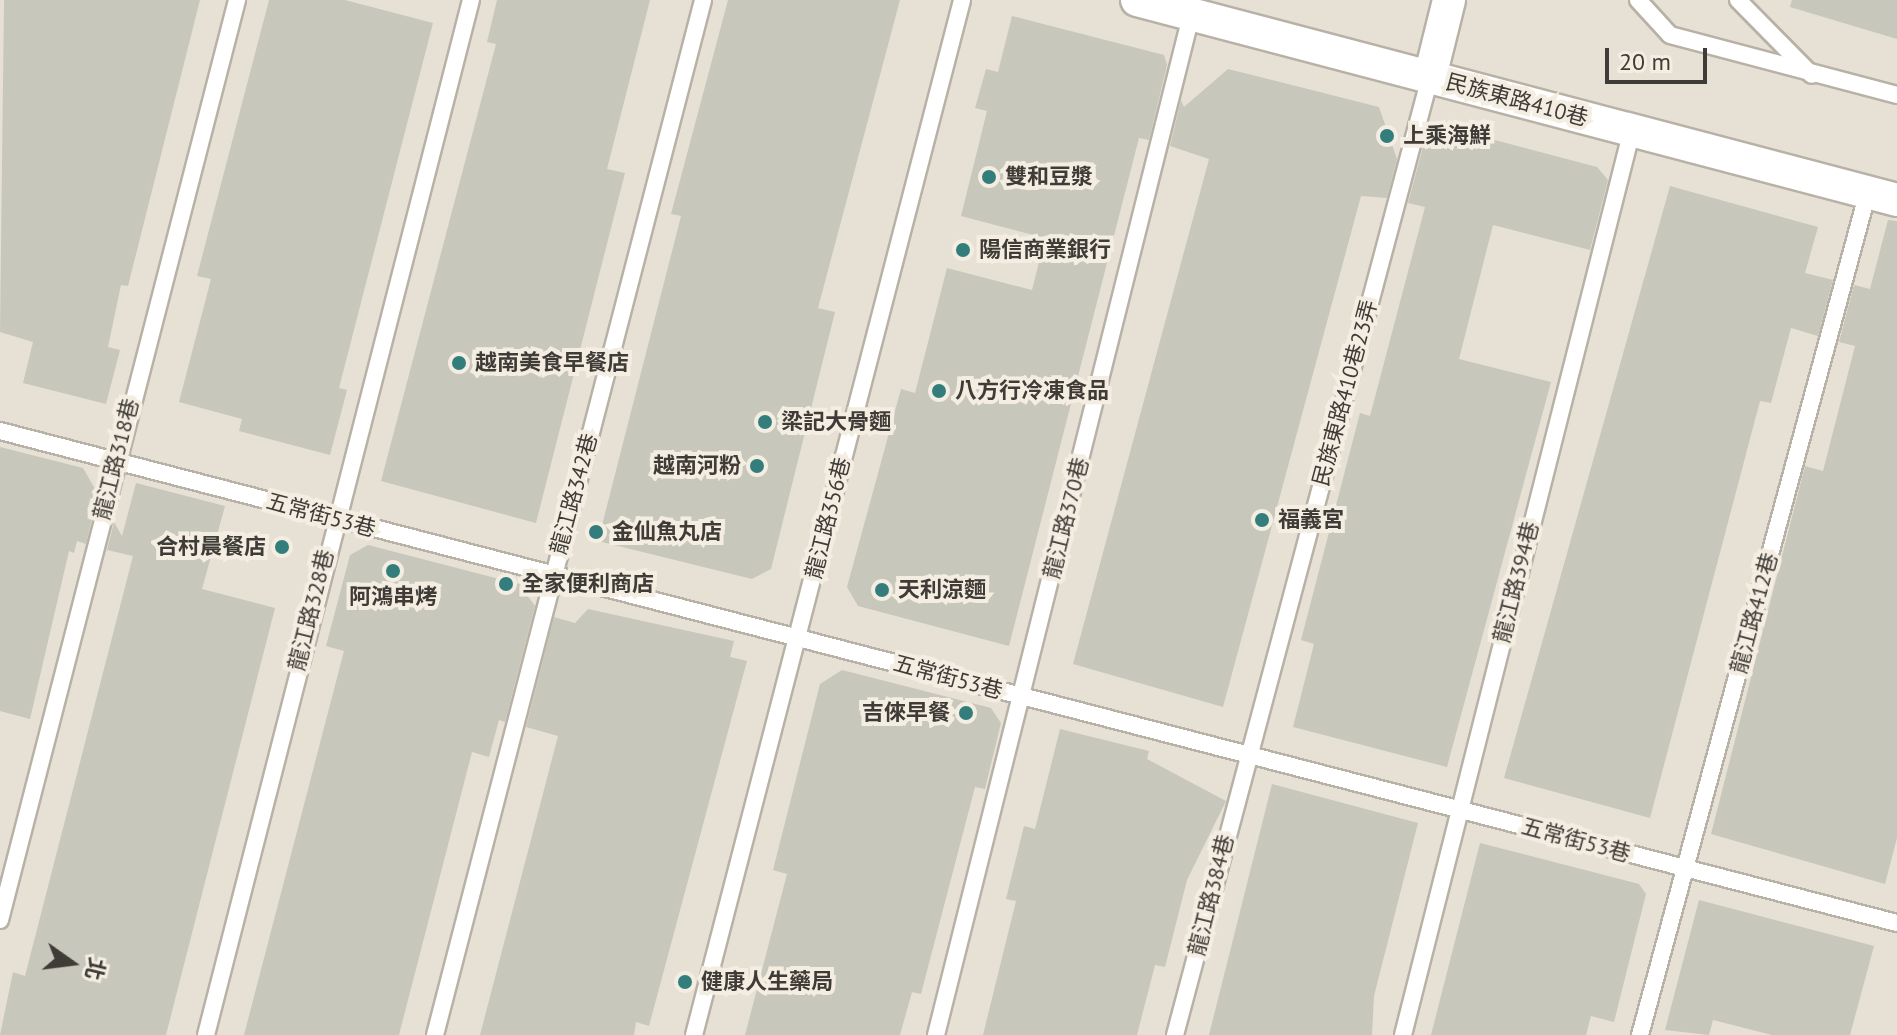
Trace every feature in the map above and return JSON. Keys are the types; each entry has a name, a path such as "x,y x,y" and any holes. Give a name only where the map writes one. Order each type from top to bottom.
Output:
{"street":[{"name":"民族東路410巷","path":"1137,0 1194,7 1430,77 1882,196"},
{"path":"1430,77 1449,0"}],"lane":[{"name":"龍江路318巷","path":"0,920 115,461 237,0"},
{"name":"龍江路328巷","path":"206,1035 334,518 471,0"},
{"name":"龍江路342巷","path":"435,1035 703,0"},
{"name":"龍江路356巷","path":"694,1035 962,0"},
{"path":"1638,0 1670,35 1731,55 1897,95"},
{"path":"1738,0 1812,75"},
{"name":"龍江路370巷","path":"936,1035 1194,7"},
{"name":"民族東路410巷23弄","path":"1246,755 1430,77"},
{"name":"龍江路394巷","path":"1403,1035 1457,809 1632,130"},
{"name":"龍江路412巷","path":"1640,1035 1685,868 1882,196"},
{"name":"五常街53巷","path":"0,431 1897,923"},
{"name":"龍江路384巷","path":"1175,1035 1246,755"}],"building":[{"path":"4,0 200,0 128,286 121,285 108,347 120,350 106,404 23,383 33,342 0,332"},
{"path":"269,0 345,0 433,23 339,388 347,390 330,455 239,431 242,419 179,402 211,279 197,276"},
{"path":"497,0 650,0 607,169 625,173 536,523 381,481 496,44 487,42"},
{"path":"728,0 900,0 818,308 835,312 771,569 752,579 598,541 681,216 671,214"},
{"path":"1792,0 1897,0 1897,39 1790,7"},
{"path":"1012,16 1164,55 1167,65 1149,140 1139,138 1009,646 858,606 847,587 901,389 915,393 947,268 1032,290 1045,238 961,216 987,111 975,108 986,69 998,72"},
{"path":"1228,69 1379,107 1397,159 1387,198 1361,196 1223,707 1073,664 1209,159 1170,146 1181,100 1184,107"},
{"path":"1457,130 1597,167 1608,180 1590,250 1493,225 1459,359 1551,382 1447,767 1293,727 1314,644 1301,640 1360,413 1370,416 1425,207 1408,203 1423,147"},
{"path":"1670,186 1818,227 1805,273 1833,280 1818,336 1791,328 1771,403 1760,401 1650,818 1504,778"},
{"path":"1888,220 1897,221 1897,838 1885,884 1711,834 1805,466 1823,471 1855,346 1839,342 1854,285 1870,289"},
{"path":"0,447 83,468 98,494 86,544 77,541 74,553 69,551 30,719 0,711"},
{"path":"136,483 225,506 202,589 275,608 166,1035 0,1035 13,972 25,976 133,556 107,550 114,522 122,536"},
{"path":"368,545 519,584 535,606 505,722 499,720 489,757 472,752 399,1035 244,1035 344,651 326,646 350,555"},
{"path":"588,609 734,641 730,657 747,661 649,1026 636,1022 634,1035 480,1035 558,736 526,727 554,617 575,623"},
{"path":"842,670 991,708 1001,723 985,789 975,787 921,994 912,992 900,1035 745,1035 787,874 773,870 820,684"},
{"path":"1060,729 1149,751 1147,759 1226,801 1187,880 1165,967 1155,965 1137,1035 983,1035 1016,901 1006,899 1024,826 1035,829"},
{"path":"1272,784 1418,823 1374,996 1372,1035 1209,1035"},
{"path":"1480,843 1639,884 1646,894 1614,1022 1591,1016 1586,1035 1431,1035"},
{"path":"1699,900 1874,946 1850,1035 1772,1035 1713,1020 1709,1035 1665,1030"}],"place":[{"name":"上乘海鮮","path":"1387,136"},
{"name":"雙和豆漿","path":"989,177"},
{"name":"陽信商業銀行","path":"963,250"},
{"name":"越南美食早餐店","path":"459,363"},
{"name":"八方行冷凍食品","path":"939,391"},
{"name":"梁記大骨麵","path":"765,422"},
{"name":"越南河粉","path":"757,466"},
{"name":"福義宮","path":"1262,520"},
{"name":"金仙魚丸店","path":"596,532"},
{"name":"合村晨餐店","path":"282,547"},
{"name":"阿鴻串烤","path":"393,571"},
{"name":"全家便利商店","path":"506,584"},
{"name":"天利涼麵","path":"882,590"},
{"name":"吉倈早餐","path":"966,713"},
{"name":"健康人生藥局","path":"685,982"}]}
